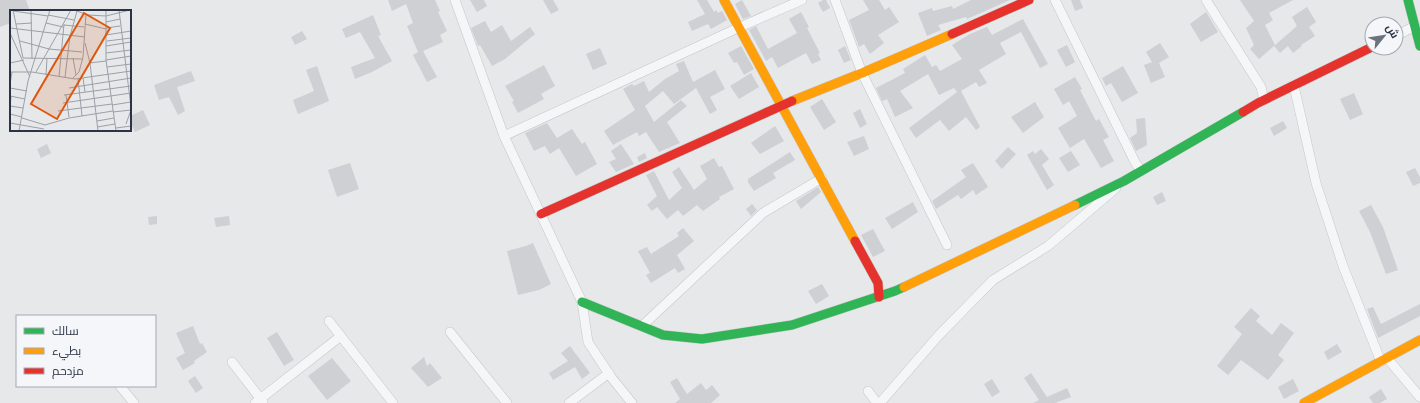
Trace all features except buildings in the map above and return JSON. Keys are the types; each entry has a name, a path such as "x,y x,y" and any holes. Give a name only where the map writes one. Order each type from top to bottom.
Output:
{"street":[{"path":"455,0 504,136 582,302 588,342 632,403"},
{"path":"724,0 822,178 878,284 879,297"},
{"path":"504,136 802,0"},
{"path":"835,0 862,73 947,245"},
{"path":"540,214 782,105 862,73 1028,0"},
{"path":"1055,0 1135,162 1141,171"},
{"path":"1206,0 1261,87 1264,100"},
{"path":"1408,0 1420,46"},
{"path":"1404,32 1415,26"},
{"path":"582,302 663,335 702,339 792,325 895,292 1124,181 1264,100 1364,51"},
{"path":"1294,86 1316,183 1343,266 1384,360 1420,397"},
{"path":"642,326 763,213 822,178"},
{"path":"880,403 939,334 993,280 1048,246 1124,181"},
{"path":"329,321 393,403"},
{"path":"450,332 507,403"},
{"path":"232,362 259,402 341,336"},
{"path":"1308,402 1420,340"},
{"path":"569,403 609,373"},
{"path":"121,387 134,403"},
{"path":"868,391 876,403"}],"traffic: fast":[{"path":"1408,0 1420,46"},
{"path":"1075,205 1124,181 1243,112"},
{"path":"582,302 663,335 702,339 792,325 904,287"}],"traffic: slow":[{"path":"724,0 855,241"},
{"path":"792,101 862,73 952,34"},
{"path":"904,287 1075,205"},
{"path":"1304,403 1420,340"}],"traffic: jam":[{"path":"952,34 1029,0"},
{"path":"1243,112 1258,103 1364,51"},
{"path":"541,214 792,101"},
{"path":"855,241 878,283 879,297"}]}
